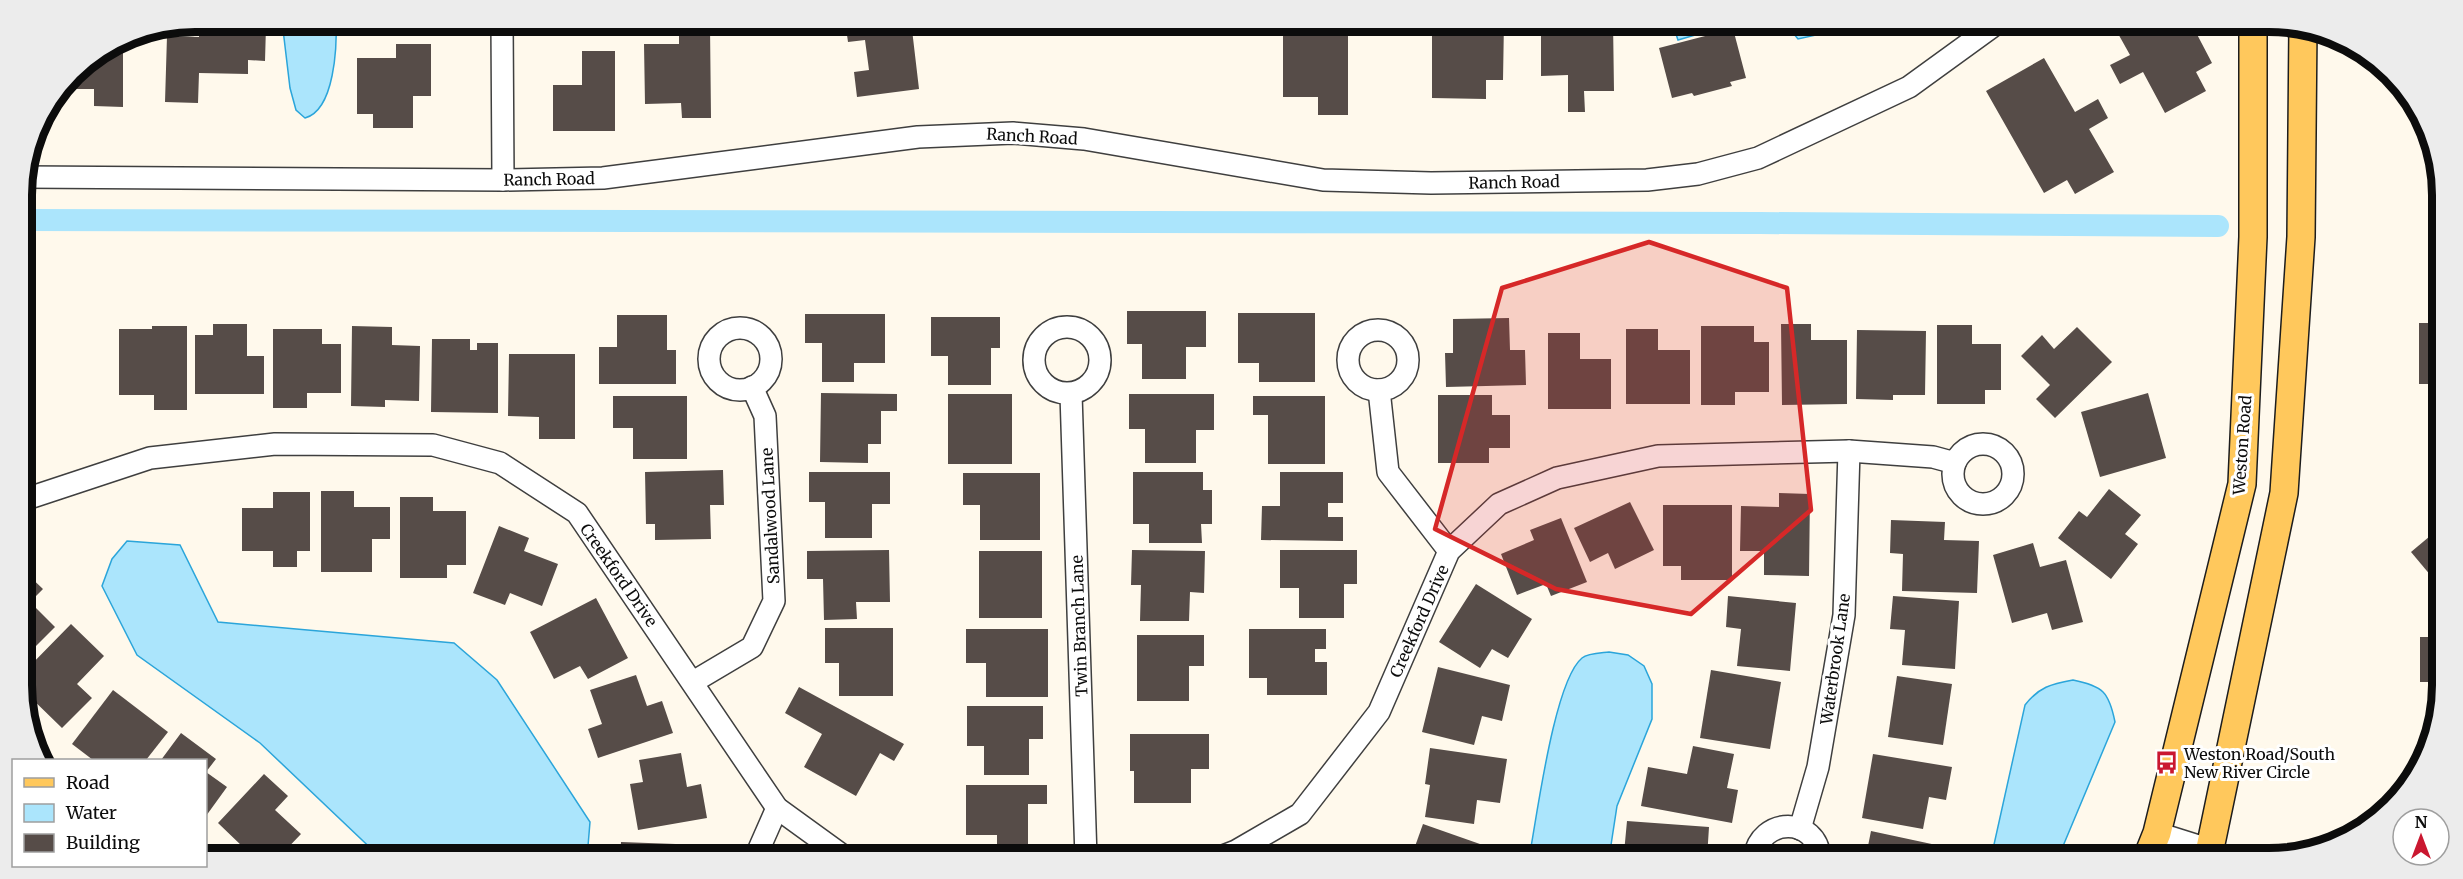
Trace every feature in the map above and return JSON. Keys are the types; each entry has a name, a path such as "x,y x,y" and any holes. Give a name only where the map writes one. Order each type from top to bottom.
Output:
{"main road":[{"name":"Weston Road","path":"2151,847 2157,833 2242,484 2253,237 2253,32"},
{"path":"2217,847 2284,493 2301,237 2303,36"}],"street":[{"path":"502,32 503,180"},
{"name":"Ranch Road","path":"33,177 503,180 603,178 918,136 1013,133 1107,142 1323,180 1431,183 1647,180 1698,174 1758,158 1909,87 1985,32"},
{"name":"Sandalwood Lane","path":"693,682 752,647 774,601 765,416 752,387"},
{"path":"1379,390 1388,472 1449,551"},
{"name":"Twin Branch Lane","path":"1071,394 1086,848"},
{"name":"Creekford Drive","path":"32,495 150,458 275,444 433,445 500,463 577,513 777,808 832,848"},
{"name":"Creekford Drive","path":"1242,847 1300,814 1378,712 1449,551 1499,504 1557,478 1658,456 1849,451 1933,457 1955,463"},
{"name":"Waterbrook Lane","path":"1800,829 1818,767 1844,615 1849,451"},
{"path":"760,848 777,808"},
{"path":"1757,847 1762,837 1780,827 1800,829 1816,842 1817,847"},
{"path":"2157,833 2194,847"}],"highlighted area":[{"path":"1649,242 1787,288 1811,510 1691,614 1556,589 1435,529 1502,288"}],"water":[{"path":"283,32 336,32 332,76 323,103 315,113 305,118 296,110 290,88"},
{"path":"1675,32 1702,32 1702,33 1678,40"},
{"path":"1792,32 1815,32 1816,35 1798,39"},
{"path":"127,541 180,545 218,622 454,643 497,680 590,822 588,848 370,848 260,743 137,655 102,586 112,559"},
{"path":"1609,652 1628,655 1644,666 1652,684 1652,719 1617,806 1611,847 1531,847 1548,751 1563,693 1572,672 1582,658 1591,654"},
{"path":"2073,680 2098,688 2107,697 2115,722 2063,847 1993,847 2025,705 2035,694 2058,683"}],"building":[{"path":"199,32 266,32 265,61 248,60 248,74 199,73 198,103 165,102 167,36 199,37"},
{"path":"679,32 710,32 711,118 682,118 681,103 645,104 644,44 679,44"},
{"path":"847,32 912,32 919,89 857,97 854,72 869,70 865,40 848,42"},
{"path":"1348,32 1348,115 1318,115 1318,97 1283,97 1283,33"},
{"path":"1432,32 1504,32 1503,80 1486,80 1486,99 1432,98"},
{"path":"1541,32 1613,32 1614,91 1584,91 1585,112 1568,112 1568,75 1541,76"},
{"path":"1708,32 1734,32 1746,78 1730,82 1732,86 1694,96 1692,93 1672,98 1659,48 1709,35"},
{"path":"2117,32 2196,32 2212,63 2196,72 2206,91 2165,113 2143,72 2120,84 2110,65 2130,55"},
{"path":"396,44 431,44 431,96 413,96 413,128 373,128 373,114 357,114 357,58 396,58"},
{"path":"123,48 123,107 94,106 94,89 70,89 95,65"},
{"path":"582,51 615,51 615,131 553,131 553,85 582,85"},
{"path":"2044,58 2075,112 2098,99 2108,118 2089,129 2114,172 2075,194 2067,180 2044,193 1986,91"},
{"path":"1127,311 1206,311 1206,347 1186,347 1186,379 1142,379 1142,344 1127,344"},
{"path":"1238,313 1315,313 1315,382 1259,382 1259,363 1238,363"},
{"path":"805,314 885,314 885,363 854,363 854,382 822,382 822,343 805,343"},
{"path":"617,315 667,315 667,350 676,350 676,384 599,384 599,347 617,347"},
{"path":"931,317 1000,317 1000,348 991,348 991,385 948,385 948,356 931,356"},
{"path":"1509,318 1510,350 1525,350 1526,385 1446,387 1445,353 1453,353 1453,319"},
{"path":"2419,323 2432,323 2432,384 2419,384"},
{"path":"213,324 247,324 247,356 264,356 264,394 195,394 195,335 213,335"},
{"path":"1781,324 1811,324 1811,340 1847,340 1847,404 1782,405"},
{"path":"1937,325 1972,325 1972,344 2001,344 2001,390 1985,390 1985,404 1937,404"},
{"path":"152,326 187,326 187,410 154,410 154,395 119,395 119,329 152,329"},
{"path":"352,326 392,327 392,345 420,346 419,401 385,400 385,407 351,406"},
{"path":"1701,326 1754,326 1754,342 1769,342 1769,392 1735,392 1735,405 1701,405"},
{"path":"2077,327 2112,362 2055,418 2036,399 2050,385 2021,356 2042,335 2054,349"},
{"path":"273,329 322,329 322,344 341,344 341,393 307,393 307,408 273,408"},
{"path":"1626,329 1658,329 1658,350 1690,350 1690,404 1626,404"},
{"path":"1857,330 1926,331 1925,395 1893,395 1893,400 1856,399"},
{"path":"1548,333 1580,333 1580,359 1611,359 1611,409 1548,409"},
{"path":"432,339 470,339 470,350 477,350 477,343 498,343 498,413 431,412"},
{"path":"509,354 575,354 575,439 539,439 539,417 508,416"},
{"path":"821,393 897,394 897,411 881,411 881,444 868,444 868,463 820,462"},
{"path":"2148,393 2166,458 2100,477 2081,412"},
{"path":"948,394 1012,394 1012,464 948,464"},
{"path":"1129,394 1214,394 1214,430 1196,430 1196,463 1145,463 1145,429 1129,429"},
{"path":"1438,395 1492,395 1492,415 1510,415 1510,448 1489,448 1489,463 1438,463"},
{"path":"613,396 687,396 687,459 633,459 633,428 613,428"},
{"path":"1253,396 1325,396 1325,464 1268,464 1268,415 1253,415"},
{"path":"723,470 724,505 710,505 711,539 655,540 655,524 646,524 645,472"},
{"path":"809,472 890,472 890,504 872,504 872,538 825,538 825,502 809,502"},
{"path":"1133,472 1203,472 1203,490 1212,490 1212,524 1201,524 1202,543 1149,543 1149,524 1133,524"},
{"path":"1280,472 1343,472 1343,503 1328,503 1328,517 1343,517 1343,541 1261,540 1262,506 1280,506"},
{"path":"963,473 1040,473 1040,540 980,540 980,505 963,505"},
{"path":"2109,489 2141,515 2125,534 2138,544 2111,579 2058,538 2079,511 2087,517"},
{"path":"321,491 354,491 354,507 390,507 390,539 372,539 372,572 321,572"},
{"path":"273,492 310,492 310,551 297,551 297,567 273,567 273,551 242,551 242,508 273,508"},
{"path":"1779,493 1810,494 1809,576 1764,575 1764,551 1740,551 1741,506 1779,507"},
{"path":"400,497 433,497 433,511 466,511 466,565 447,565 447,578 400,578"},
{"path":"1630,502 1654,550 1615,569 1608,553 1590,562 1574,528"},
{"path":"1663,505 1732,505 1732,580 1681,580 1681,566 1663,566"},
{"path":"1561,518 1587,582 1551,596 1546,584 1517,595 1501,554 1534,540 1530,530"},
{"path":"1891,520 1945,522 1944,540 1979,541 1977,593 1902,591 1903,554 1890,553"},
{"path":"499,526 529,538 524,551 558,564 542,606 510,593 505,605 473,593"},
{"path":"2432,534 2432,577 2411,552"},
{"path":"2033,543 2040,567 2066,560 2083,622 2052,630 2047,613 2012,623 1993,555"},
{"path":"889,550 890,602 856,602 857,619 824,620 823,579 807,579 807,551"},
{"path":"1132,550 1205,551 1204,593 1190,592 1189,621 1140,621 1141,585 1131,585"},
{"path":"1280,550 1357,550 1357,584 1344,584 1344,618 1299,618 1299,588 1280,588"},
{"path":"979,551 1042,551 1042,618 979,618"},
{"path":"32,579 43,589 32,600"},
{"path":"1476,584 1532,619 1508,658 1492,649 1480,668 1439,642"},
{"path":"1728,596 1796,603 1790,671 1737,666 1741,629 1726,627"},
{"path":"1893,596 1959,601 1955,669 1902,665 1905,630 1890,629"},
{"path":"596,598 628,658 588,679 580,666 554,679 530,632"},
{"path":"32,604 55,627 32,650"},
{"path":"71,624 104,656 77,684 92,698 62,728 33,699 32,664"},
{"path":"825,628 893,628 893,696 839,696 839,663 825,663"},
{"path":"966,629 1048,629 1048,697 986,697 986,663 966,663"},
{"path":"1249,629 1326,629 1326,649 1315,649 1315,662 1327,662 1327,695 1267,695 1267,678 1249,678"},
{"path":"1137,635 1204,635 1204,666 1189,666 1189,701 1137,701"},
{"path":"2420,637 2432,637 2432,682 2420,682"},
{"path":"1438,667 1510,685 1502,721 1482,716 1474,745 1422,732"},
{"path":"1711,670 1781,682 1770,749 1700,738"},
{"path":"636,675 647,706 662,701 673,733 598,758 588,729 602,724 590,690"},
{"path":"1897,676 1952,684 1943,745 1888,737"},
{"path":"799,687 904,744 894,761 880,753 856,796 804,767 822,734 785,713"},
{"path":"113,690 168,732 147,759 92,759 72,744"},
{"path":"967,706 1043,706 1043,739 1029,739 1029,775 984,775 984,746 967,746"},
{"path":"181,733 216,759 207,771 207,759 162,759"},
{"path":"1130,734 1209,734 1209,769 1191,769 1191,803 1134,803 1134,771 1130,771"},
{"path":"1693,746 1734,754 1727,788 1738,790 1732,823 1641,806 1648,767 1687,774"},
{"path":"1430,748 1507,759 1500,803 1477,800 1474,824 1425,817 1430,785 1425,784"},
{"path":"681,753 687,787 701,784 707,818 638,830 630,784 643,782 639,760"},
{"path":"1873,754 1952,767 1946,800 1929,797 1923,829 1862,818"},
{"path":"207,773 227,787 207,815"},
{"path":"264,774 288,796 275,810 301,834 288,848 242,848 218,823"},
{"path":"966,785 1047,785 1047,804 1028,804 1028,848 997,848 997,835 966,835"},
{"path":"1627,821 1709,827 1708,847 1625,847"},
{"path":"1423,824 1490,847 1415,847"},
{"path":"1871,831 1946,847 1873,847 1868,846"},
{"path":"621,842 703,845 703,848 621,848"}],"waterway":[{"path":"32,220 2218,226"}],"place":[{"name":"Weston Road/South New River Circle","path":"2166,763"}]}
